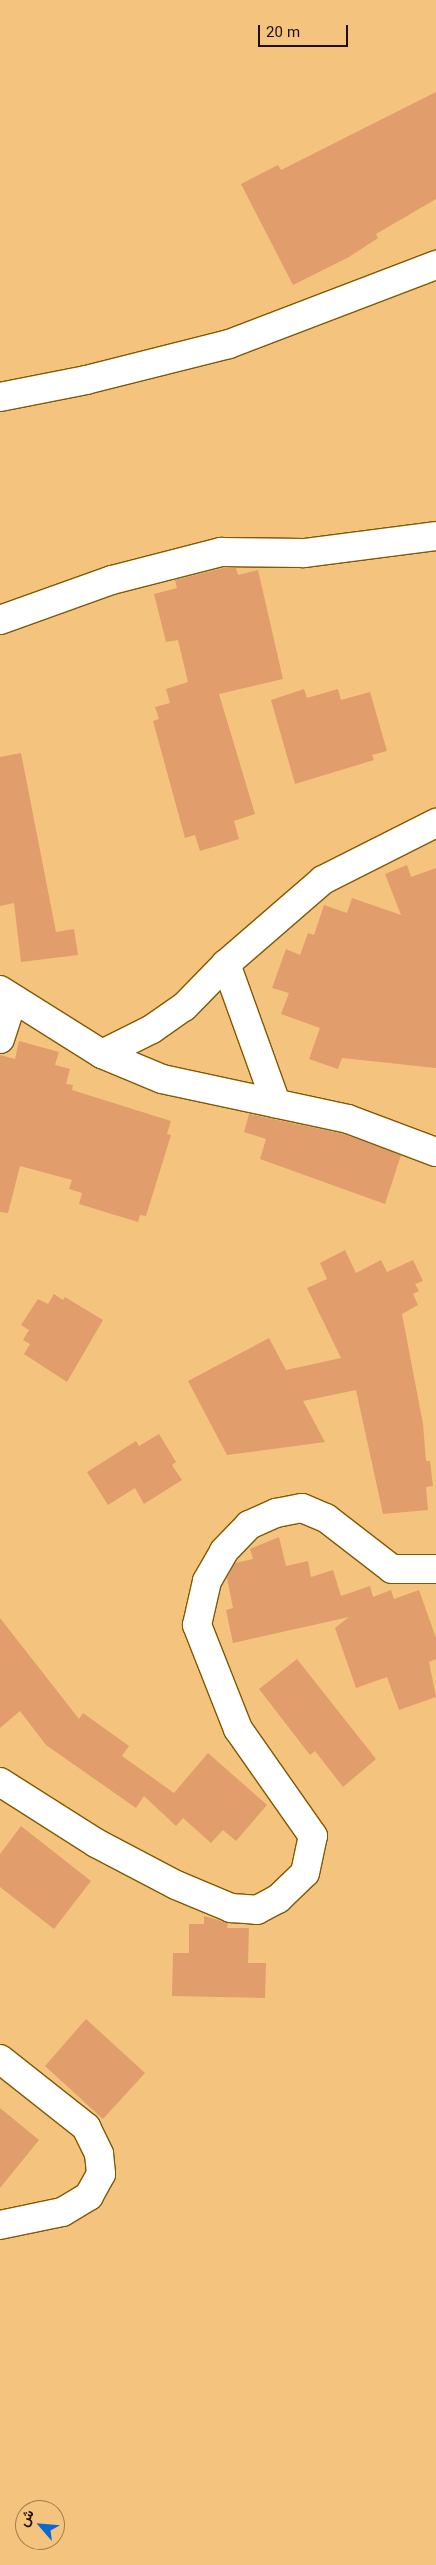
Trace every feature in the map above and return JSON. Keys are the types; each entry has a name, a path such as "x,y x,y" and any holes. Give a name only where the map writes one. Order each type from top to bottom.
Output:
{"street":[{"path":"0,397 86,380 229,344 436,265"},
{"path":"0,620 112,580 221,552 304,553 436,536"},
{"path":"102,1054 152,1029 184,1007 226,964 323,880 436,823"},
{"path":"226,964 276,1103"},
{"path":"0,1039 6,996 102,1054 162,1079 348,1119 436,1152"},
{"path":"0,1782 96,1843 176,1885 231,1908 257,1910 278,1899 305,1873 313,1836 238,1729 197,1625 207,1580 224,1551 249,1525 276,1513 302,1508 326,1518 392,1569 436,1569"},
{"path":"0,2059 86,2127 99,2154 101,2174 89,2196 62,2212 0,2225"}],"building":[{"path":"436,92 436,199 376,234 378,238 349,257 293,285 241,184 278,165 281,170"},
{"path":"223,568 236,568 238,575 258,570 283,679 219,694 255,814 234,821 239,839 200,851 195,835 185,838 153,721 159,719 155,707 170,703 166,689 188,682 178,640 166,642 154,594 177,588 175,580"},
{"path":"304,689 307,698 338,689 341,700 370,692 387,751 372,755 374,760 295,784 271,700"},
{"path":"21,753 56,932 74,929 78,955 21,962 14,903 0,906 0,757"},
{"path":"407,865 411,877 436,868 436,1068 342,1058 338,1069 309,1059 320,1028 281,1014 289,993 272,988 286,949 300,955 308,933 314,935 324,905 347,913 352,898 401,915 385,874"},
{"path":"19,1041 59,1052 55,1065 70,1069 66,1084 73,1085 72,1090 171,1121 167,1134 171,1135 146,1216 140,1215 138,1222 79,1204 82,1193 69,1189 72,1180 20,1166 8,1213 0,1212 0,1055 15,1059"},
{"path":"249,1114 344,1134 401,1155 385,1204 260,1159 266,1139 244,1132"},
{"path":"345,1250 356,1273 381,1260 387,1272 413,1260 423,1281 415,1284 419,1291 413,1294 418,1305 402,1314 423,1424 426,1461 430,1461 433,1486 426,1487 428,1510 383,1514 356,1390 303,1401 325,1442 227,1455 188,1381 269,1338 286,1370 341,1358 307,1288 327,1279 320,1263"},
{"path":"54,1294 63,1300 65,1297 103,1320 67,1382 24,1354 30,1344 23,1340 29,1330 21,1325 38,1299 48,1304"},
{"path":"159,1434 176,1462 172,1465 182,1480 144,1504 135,1488 108,1505 87,1472 136,1441 139,1446"},
{"path":"279,1537 286,1566 308,1561 311,1577 333,1570 341,1596 370,1586 373,1597 391,1590 394,1599 419,1590 436,1638 436,1659 429,1662 436,1697 399,1710 387,1677 356,1688 335,1628 349,1617 233,1643 226,1610 233,1608 227,1578 235,1563 253,1559 250,1549"},
{"path":"0,1618 79,1719 83,1713 129,1746 122,1756 174,1793 208,1753 267,1805 236,1841 223,1830 211,1843 183,1818 176,1826 144,1796 136,1808 46,1745 20,1711 0,1728"},
{"path":"297,1659 376,1759 343,1787 315,1751 310,1755 259,1689"},
{"path":"21,1826 91,1881 54,1929 0,1887 0,1854"},
{"path":"204,1916 228,1923 227,1928 249,1928 248,1963 266,1963 265,1998 172,1996 173,1953 189,1953 189,1924 204,1924"},
{"path":"86,2019 145,2073 103,2119 45,2066"},
{"path":"0,2108 39,2140 0,2188"}]}
